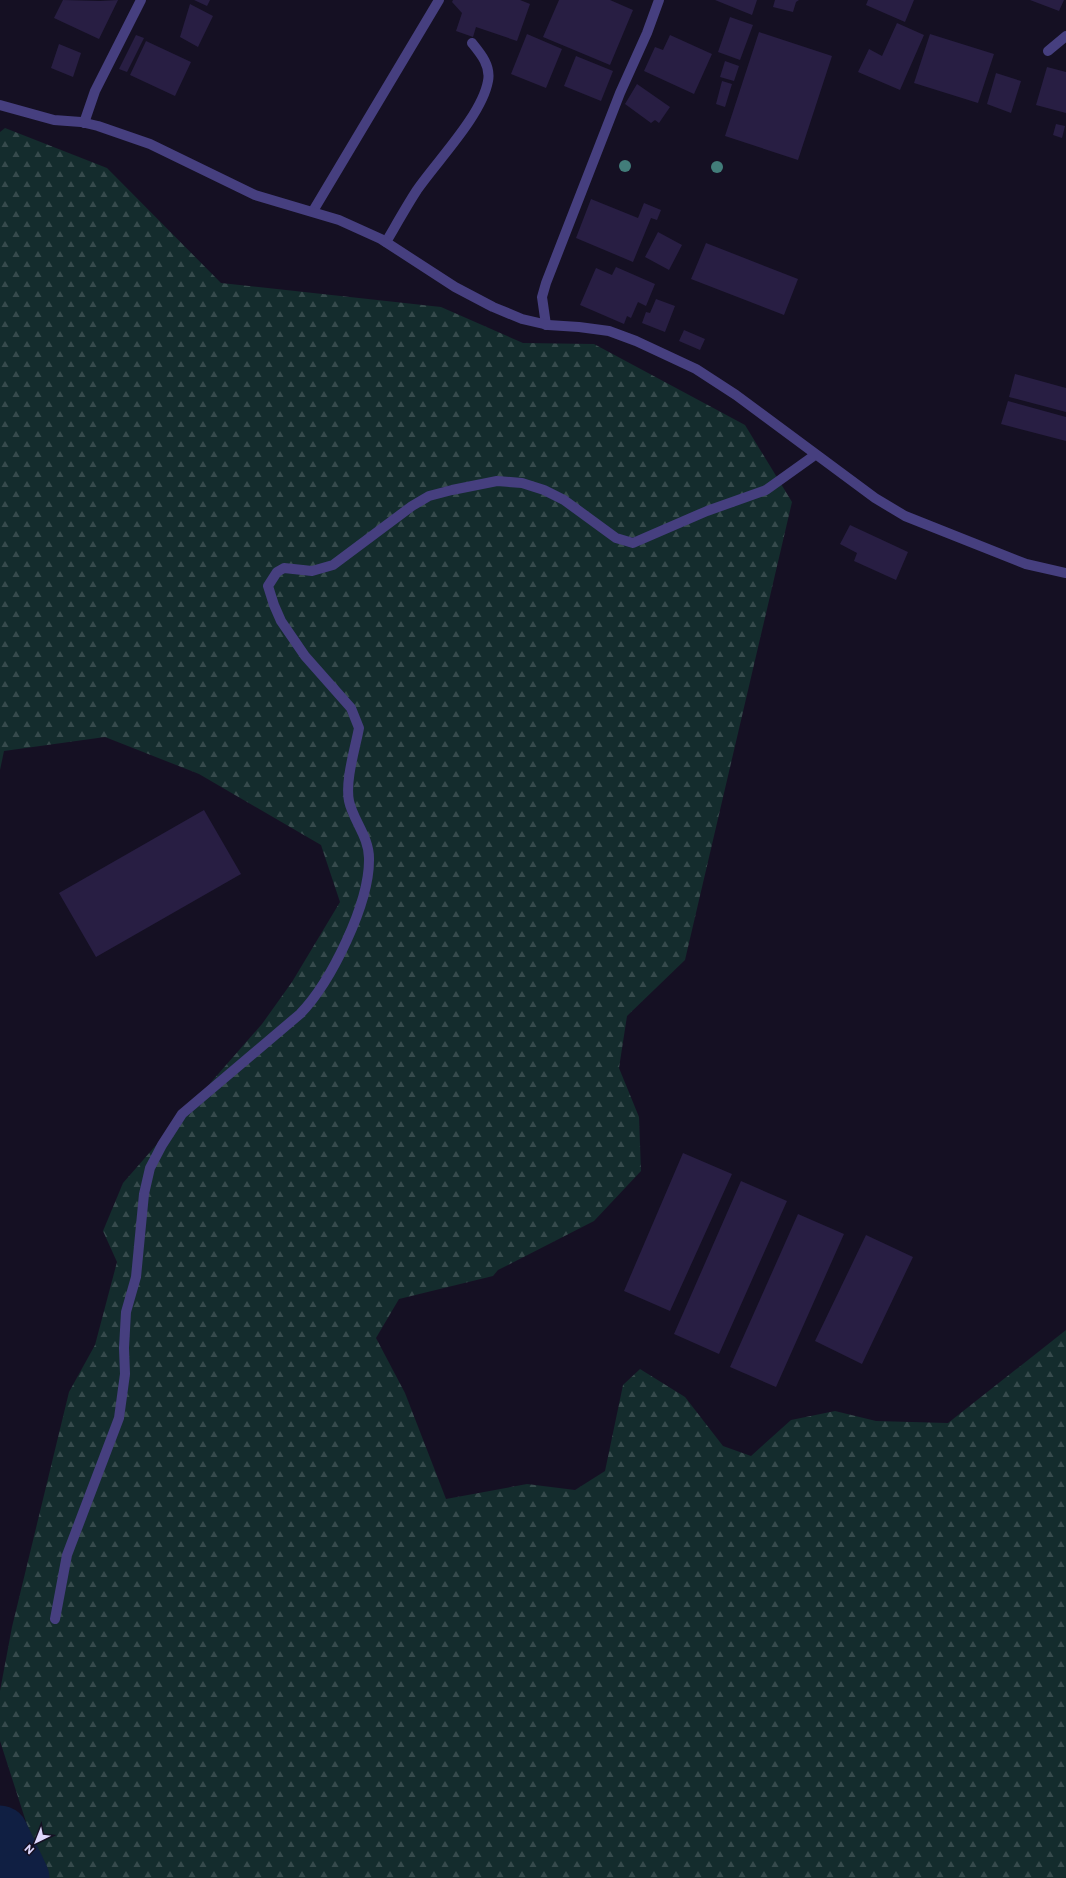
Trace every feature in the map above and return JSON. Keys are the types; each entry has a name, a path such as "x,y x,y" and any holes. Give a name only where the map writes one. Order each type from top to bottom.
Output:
{"street":[{"path":"84,123 95,91 141,0"},
{"path":"314,211 439,0"},
{"path":"546,324 542,296 546,283 615,105 648,33 659,0"},
{"path":"1048,51 1066,36"},
{"path":"386,242 417,190 465,126 483,97 489,80 484,58 472,43"},
{"path":"0,105 54,120 84,123 150,144 255,195 314,211 339,220 386,242 455,287 515,316 532,322 609,331 636,341 696,369 736,395 875,498 905,516 1026,564 1066,573"},
{"path":"55,1618 67,1555 119,1418 125,1374 124,1348 126,1312 136,1277 144,1194 150,1168 162,1145 182,1114 300,1014 314,1000 333,971 367,885 370,857 367,844 349,799 350,779 359,728 358,721 351,708 305,656 281,621 268,586 271,579 277,572 284,568 312,571 333,565 412,506 429,496 452,490 497,481 522,483 564,500 616,538 633,543 707,511 766,490 815,455"}],"green space":[{"path":"5,128 107,168 221,283 441,307 523,343 594,344 745,425 792,502 685,960 627,1016 619,1068 639,1117 641,1171 594,1221 498,1270 493,1276 399,1299 376,1338 405,1393 446,1499 527,1484 575,1490 605,1471 623,1385 640,1369 685,1397 723,1446 751,1456 791,1420 835,1411 876,1421 948,1423 1066,1330 1066,1878 49,1878 37,1856 0,1741 0,1691 12,1627 69,1392 95,1345 117,1262 103,1231 123,1183 262,1024 292,982 340,902 321,845 199,774 105,737 4,751 0,770 0,132"}],"building":[{"path":"63,0 118,0 99,39 54,18"},
{"path":"194,0 210,0 207,6"},
{"path":"453,0 520,0 530,4 517,41 476,27 473,37 456,31 462,13 452,2"},
{"path":"559,0 610,0 633,10 610,65 543,37"},
{"path":"715,0 757,0 752,15"},
{"path":"775,0 799,0 796,2 793,12 773,7"},
{"path":"868,0 914,0 905,22 866,5"},
{"path":"1030,0 1064,0 1059,11"},
{"path":"190,4 213,16 198,47 180,37"},
{"path":"730,17 753,25 740,60 718,52"},
{"path":"897,23 924,35 900,90 858,72 869,49 882,56"},
{"path":"759,32 832,56 798,160 725,136"},
{"path":"527,34 562,49 546,88 511,74"},
{"path":"930,34 994,54 978,103 914,83"},
{"path":"136,35 144,38 127,72 119,69"},
{"path":"670,35 712,54 694,94 644,71 655,47 663,50"},
{"path":"146,41 191,62 175,96 130,75"},
{"path":"59,44 81,53 73,77 51,68"},
{"path":"576,56 613,71 601,101 564,86"},
{"path":"725,61 739,66 734,81 720,77"},
{"path":"1047,67 1066,72 1066,113 1036,105"},
{"path":"996,73 1021,81 1011,113 987,104"},
{"path":"722,81 732,84 725,107 716,104"},
{"path":"637,84 670,107 659,123 655,120 651,123 625,104"},
{"path":"1056,124 1065,126 1062,138 1053,135"},
{"path":"591,199 638,218 644,203 661,210 657,220 651,218 633,262 576,238"},
{"path":"658,232 682,245 669,270 645,257"},
{"path":"706,243 798,279 784,315 691,279"},
{"path":"616,267 655,284 646,306 638,302 631,318 627,316 624,324 580,305 596,268 612,275"},
{"path":"656,299 675,306 665,332 642,323 646,312 650,313"},
{"path":"684,330 705,339 700,350 679,341"},
{"path":"1015,374 1066,388 1066,412 1009,397"},
{"path":"1008,401 1066,417 1066,441 1001,424"},
{"path":"850,525 908,552 896,580 854,561 857,553 840,544"},
{"path":"204,810 241,874 96,957 59,893"},
{"path":"683,1153 732,1174 670,1311 624,1291"},
{"path":"741,1181 787,1201 719,1354 674,1334"},
{"path":"798,1214 844,1234 776,1387 730,1367"},
{"path":"866,1235 913,1257 862,1364 815,1341"}],"waterway":[{"path":"0,1834 21,1878"}]}
